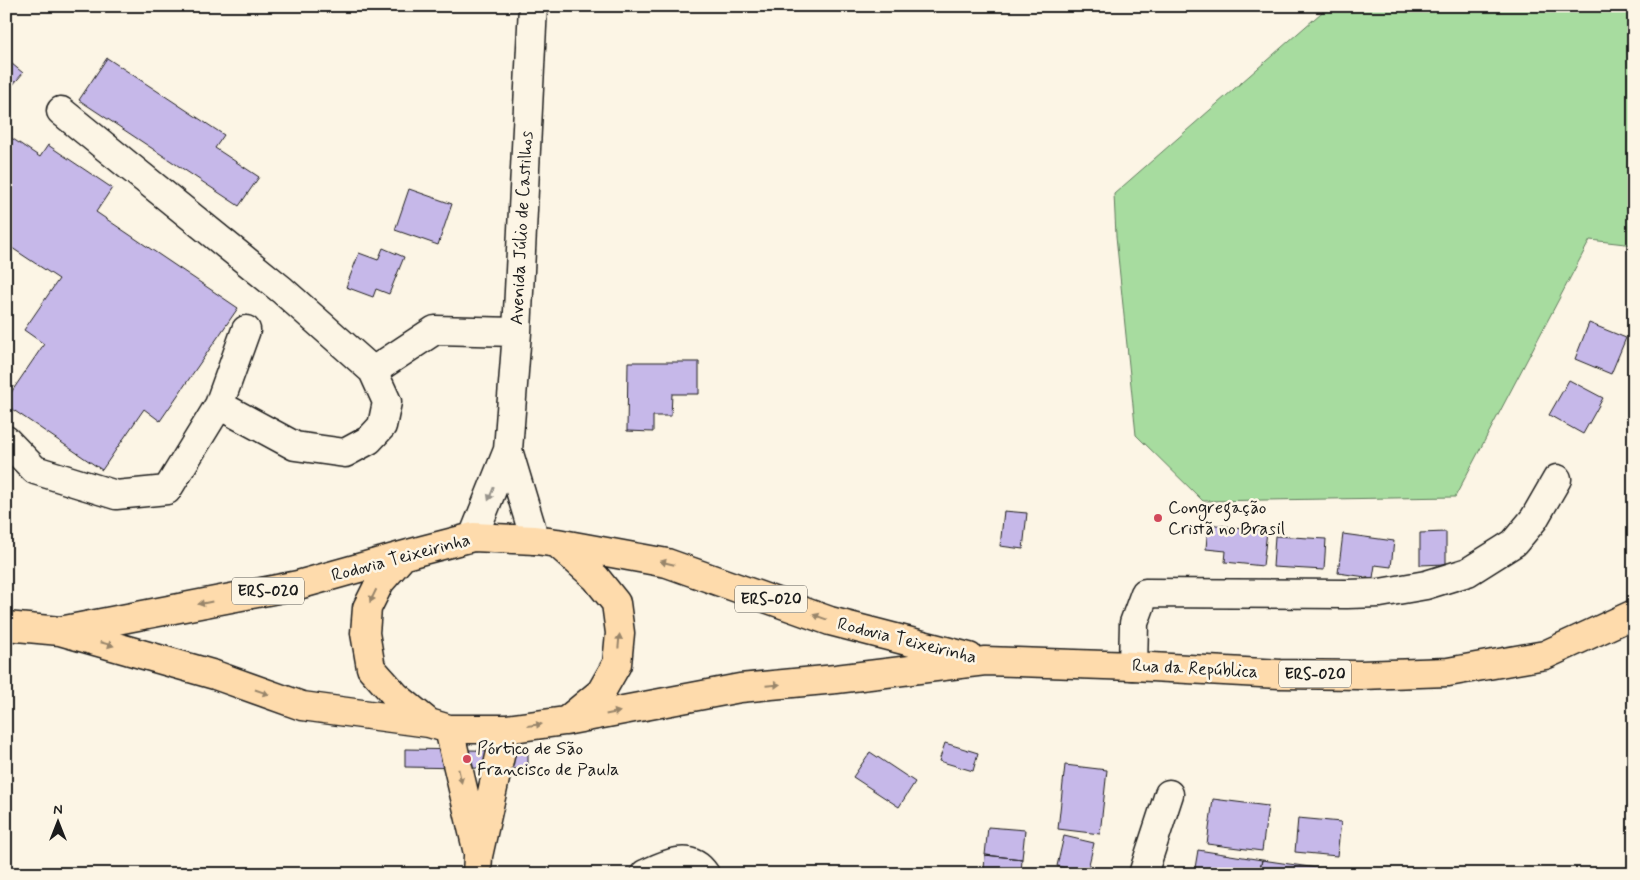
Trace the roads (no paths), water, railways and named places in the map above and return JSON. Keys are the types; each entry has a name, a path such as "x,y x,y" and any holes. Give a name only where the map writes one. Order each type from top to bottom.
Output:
{"main road":[{"name":"Rodovia Teixeirinha","path":"60,631 298,585 473,537 546,542 667,563 830,621 985,661"},
{"path":"546,542 596,578 616,603 620,632 617,664 601,692 565,722"},
{"path":"402,557 380,582 367,608 365,632 371,668 396,696 439,726 478,865"},
{"name":"Rua da República","path":"985,661 1133,666 1280,674 1361,675 1448,672 1545,655 1634,614"},
{"name":"Rodovia Teixeirinha","path":"6,626 60,631 215,675 302,706 439,726 506,729 565,722 740,688 836,679 985,661"},
{"path":"478,865 506,729"}],"street":[{"name":"Avenida Júlio de Castilhos","path":"473,537 508,450 517,332 533,6"},
{"path":"61,111 282,290 373,371 386,402 382,426 369,440 345,453 295,446 219,405"},
{"path":"6,440 35,470 116,495 167,490 219,405 246,330"},
{"path":"373,371 436,330 517,332"},
{"name":"Avenida Júlio de Castilhos","path":"508,450 546,542"},
{"path":"1133,666 1134,623 1145,593 1347,594 1380,593 1426,585 1468,572 1514,542 1534,519 1557,479"},
{"path":"1143,874 1169,794"},
{"path":"645,874 672,862 691,862 703,870 705,874"}],"place":[{"name":"Congregação Cristã no Brasil","path":"1158,518"},
{"name":"Pórtico de São Francisco de Paula","path":"467,759"}]}
